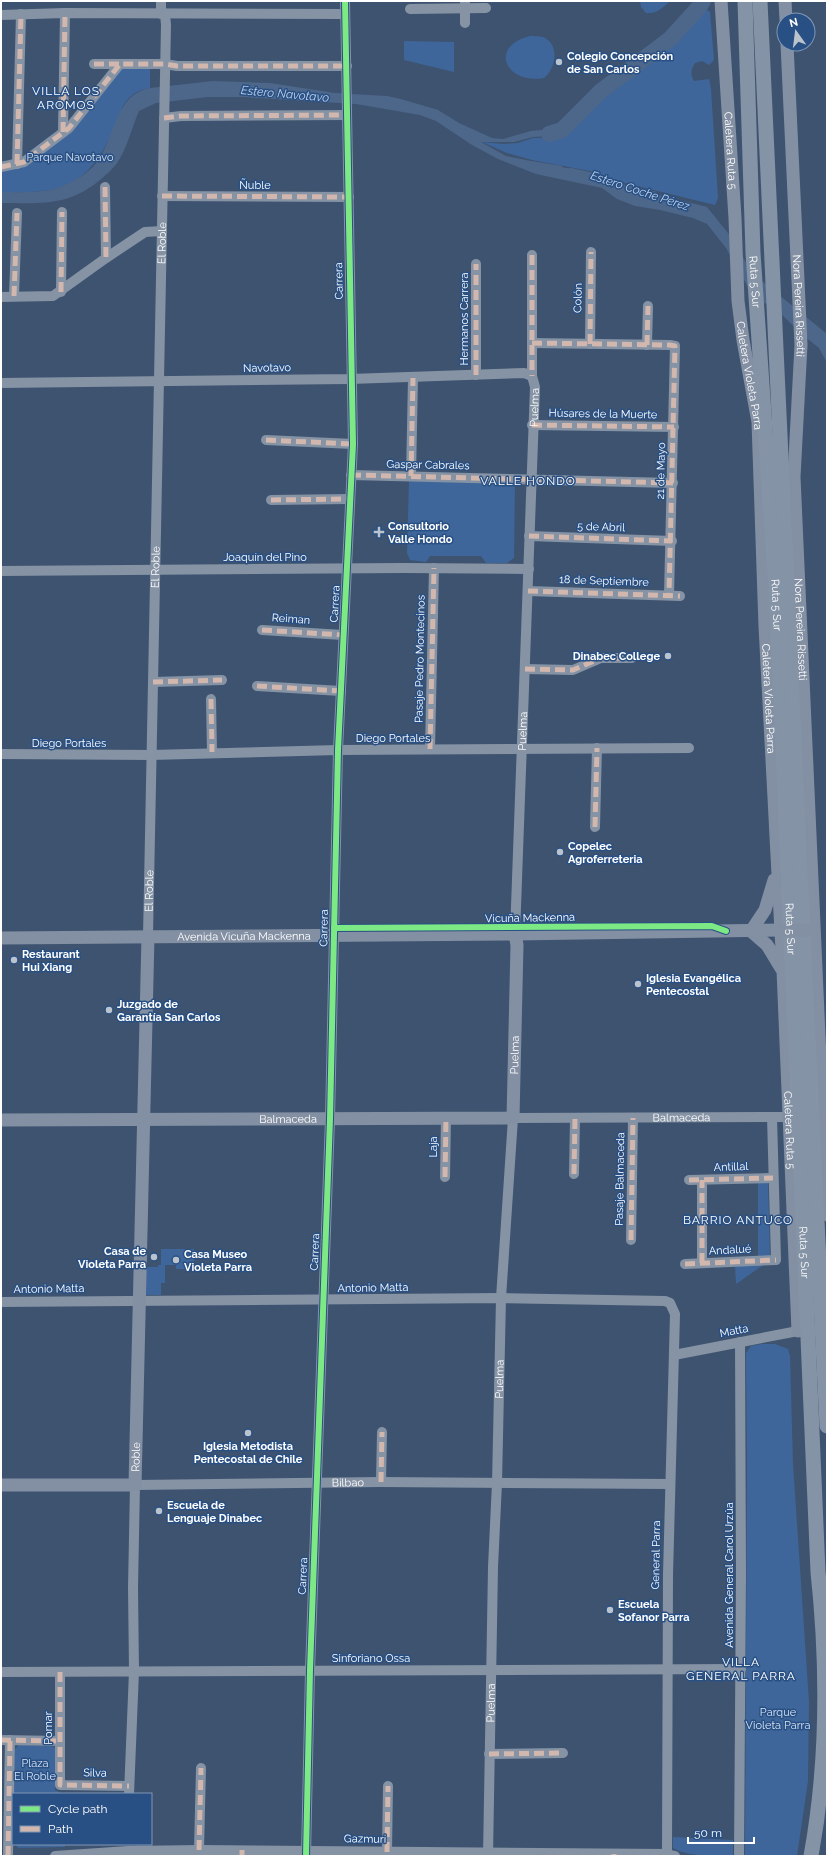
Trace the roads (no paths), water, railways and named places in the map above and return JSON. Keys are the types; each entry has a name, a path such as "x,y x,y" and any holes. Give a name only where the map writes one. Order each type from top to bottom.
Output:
{"highway":[{"name":"Ruta 5 Sur","path":"745,1 753,253 776,590 818,1572 824,1644 825,1706 823,1762 811,1856"},
{"name":"Ruta 5 Sur","path":"760,1 827,1426"},
{"path":"798,1330 804,1457 818,1572"}],"main road":[{"name":"Caletera Ruta 5","path":"721,1 735,218 738,301"},
{"path":"785,1 786,12"},
{"name":"Nora Pereira Rissetti","path":"787,52 801,345 794,477 818,930 827,1215"},
{"name":"Caletera Violeta Parra","path":"738,301 742,340 758,422 764,620 777,865 782,930"},
{"path":"751,931 765,910 777,865"},
{"name":"Caletera Ruta 5","path":"782,930 798,1330"},
{"path":"751,931 818,930"},
{"path":"751,931 767,945 783,970"},
{"name":"Avenida Vicuña Mackenna","path":"1,938 751,931"},
{"name":"Puelma","path":"513,1118 515,934"},
{"name":"El Roble","path":"144,1120 148,936"},
{"name":"Balmaceda","path":"1,1120 513,1118"},
{"name":"Roble","path":"136,1485 144,1120"},
{"name":"Bilbao","path":"1,1485 136,1485"}],"street":[{"name":"El Roble","path":"148,936 165,64 162,1"},
{"name":"Carrera","path":"306,1853 316,1483 330,1119 338,750 352,444 345,1"},
{"path":"465,4 465,24"},
{"path":"410,9 465,4 486,8"},
{"path":"63,132 65,13"},
{"path":"1,14 345,14"},
{"path":"17,164 21,14"},
{"path":"94,64 165,64 177,66 347,66"},
{"path":"1,167 24,162 69,128 120,64"},
{"path":"164,114 181,116 347,112"},
{"path":"105,188 106,258"},
{"name":"Ñuble","path":"162,196 348,197"},
{"path":"61,292 62,212"},
{"path":"14,296 17,213"},
{"path":"1,297 53,296 61,292 106,258 145,232 162,231"},
{"name":"Colón","path":"590,344 591,252"},
{"name":"Puelma","path":"515,934 529,569 530,480 534,387 532,376 532,254"},
{"name":"Hermanos Carrera","path":"476,264 476,375"},
{"path":"532,343 648,345 648,306"},
{"name":"21 de Mayo","path":"648,345 675,346 672,541 669,595"},
{"name":"Navotavo","path":"1,383 413,378 524,373 532,376"},
{"path":"411,476 413,378"},
{"name":"Húsares de la Muerte","path":"532,425 674,427"},
{"path":"266,440 352,444"},
{"name":"Gaspar Cabrales","path":"351,475 673,484"},
{"path":"271,500 350,499"},
{"name":"5 de Abril","path":"529,536 672,541"},
{"name":"Joaquín del Pino","path":"1,571 434,568 529,569"},
{"name":"Pasaje Pedro Montecinos","path":"430,749 434,568"},
{"name":"18 de Septiembre","path":"528,592 680,596"},
{"name":"Reiman","path":"262,630 343,635"},
{"path":"525,669 573,670 601,658 632,658"},
{"path":"153,682 222,680"},
{"path":"257,686 341,691"},
{"path":"212,700 212,752"},
{"path":"595,827 597,748"},
{"name":"Diego Portales","path":"1,754 151,755 212,752 338,750 688,748"},
{"path":"772,1117 774,1178"},
{"name":"Balmaceda","path":"513,1118 789,1117"},
{"name":"Laja","path":"445,1177 446,1118"},
{"name":"Puelma","path":"488,1854 493,1567 497,1483 501,1298 513,1118"},
{"path":"574,1174 575,1118"},
{"name":"Pasaje Balmaceda","path":"631,1240 633,1118"},
{"name":"Antillal","path":"689,1180 774,1178"},
{"name":"Andalué","path":"685,1264 776,1260 774,1178"},
{"path":"702,1180 702,1263"},
{"name":"Antonio Matta","path":"1,1302 139,1300 323,1301 501,1298 665,1300 672,1304"},
{"name":"General Parra","path":"671,1855 668,1575 675,1314 672,1304"},
{"name":"Matta","path":"674,1355 798,1330"},
{"name":"Avenida General Carol Urzúa","path":"739,1856 741,1669 740,1342"},
{"path":"381,1482 382,1432"},
{"name":"Bilbao","path":"136,1485 381,1482 670,1484"},
{"name":"Roble","path":"129,1790 134,1671 133,1588 136,1485"},
{"name":"Sinforiano Ossa","path":"1,1672 668,1668 741,1669"},
{"name":"Pomar","path":"60,1672 60,1785"},
{"path":"8,1856 6,1740 60,1741"},
{"path":"489,1754 563,1753"},
{"path":"199,1850 201,1768"},
{"name":"Silva","path":"60,1785 129,1790"},
{"path":"387,1852 388,1786"},
{"name":"Gazmuri","path":"55,1856 128,1850 199,1850 242,1853 387,1852 671,1855"}],"water":[{"path":"213,81 270,83 335,93 387,96 438,110 459,123 492,138 503,139 531,131 552,129 564,122 567,125 565,131 552,136 533,137 514,142 481,142 506,156 577,170 620,185 707,207 736,243 746,263 762,281 827,334 827,363 819,348 780,313 763,302 748,287 726,248 707,224 693,218 635,206 617,199 602,188 536,174 498,159 472,145 436,121 420,115 356,104 244,97 208,97 156,103 139,111 125,148 117,163 100,180 88,189 76,195 53,202 1,203 1,192 32,192 52,190 72,182 89,171 99,159 123,107 130,98 139,92 150,88"}],"waterway":[{"name":"Estero Navotavo","path":"549,134 562,130 601,91 670,39 703,1"},
{"name":"Estero Coche Pérez","path":"529,162 561,167"},
{"name":"Estero Coche Pérez","path":"570,169 593,174"},
{"name":"Estero Coche Pérez","path":"597,176 620,185 656,193"}],"place":[{"name":"Colegio Concepción de San Carlos","path":"559,62"},
{"name":"Consultorio Valle Hondo","path":"379,532"},
{"name":"Dinabec College","path":"668,656"},
{"name":"Copelec Agroferreteria","path":"560,852"},
{"name":"Restaurant Hui Xiang","path":"14,960"},
{"name":"Iglesia Evangélica Pentecostal","path":"638,984"},
{"name":"Juzgado de Garantía San Carlos","path":"109,1010"},
{"name":"Casa de Violeta Parra","path":"154,1257"},
{"name":"Casa Museo Violeta Parra","path":"176,1260"},
{"name":"Iglesia Metodista Pentecostal de Chile","path":"248,1433"},
{"name":"Escuela de Lenguaje Dinabec","path":"159,1511"},
{"name":"Escuela Sofanor Parra","path":"610,1610"}],"district":[{"name":"VILLA LOS AROMOS","path":"66,98"},
{"name":"VALLE HONDO","path":"528,481"},
{"name":"BARRIO ANTUCO","path":"738,1220"},
{"name":"VILLA GENERAL PARRA","path":"741,1669"}],"park label":[{"name":"Parque Navotavo","path":"70,157"},
{"name":"Parque Violeta Parra","path":"778,1718"},
{"name":"Plaza El Roble","path":"35,1769"}]}
